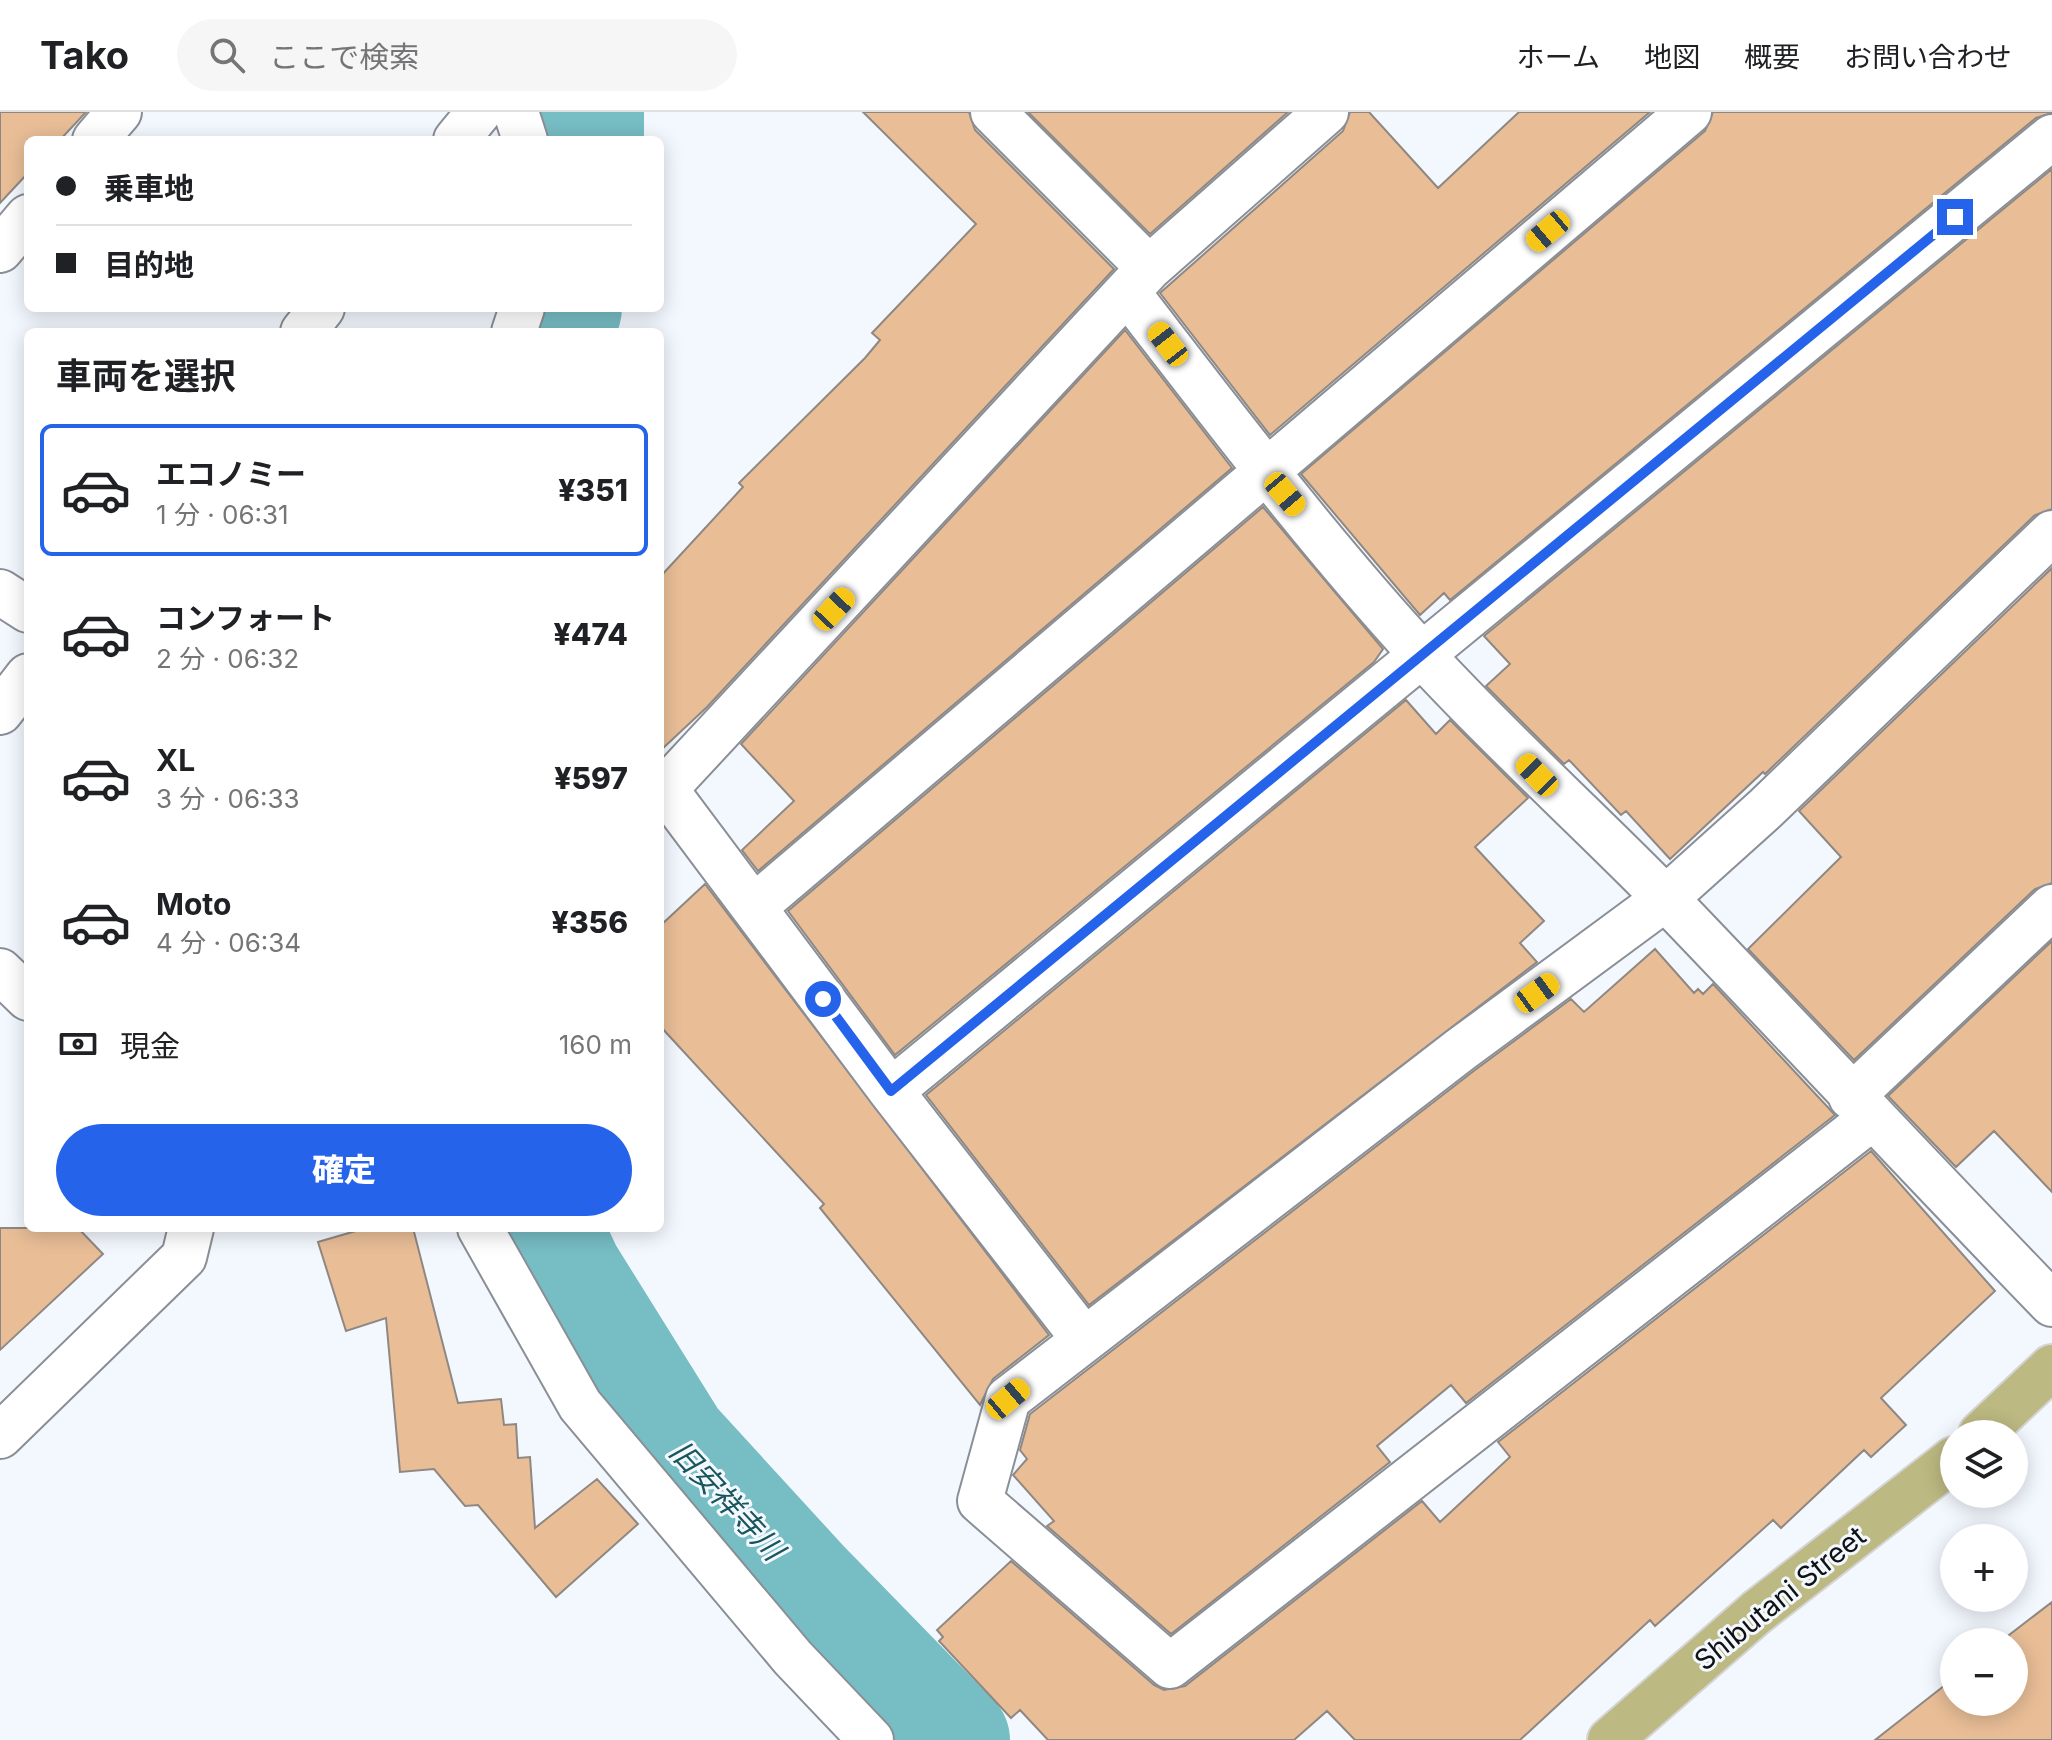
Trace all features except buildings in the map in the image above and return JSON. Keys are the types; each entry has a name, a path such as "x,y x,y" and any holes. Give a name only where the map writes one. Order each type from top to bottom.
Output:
{"main road":[{"path":"1996,1420 2052,1367"},
{"name":"Shibutani Street","path":"1610,1740 1757,1612 1940,1470"}],"street":[{"path":"98,136 119,112"},
{"path":"459,136 479,112"},
{"path":"516,112 524,136"},
{"path":"993,112 1139,281 1265,470 1423,656 1537,775 1666,898 1862,1108 2052,1304"},
{"path":"1083,1338 891,1091 665,789 1139,281 1325,112"},
{"path":"754,907 1689,112"},
{"path":"891,1091 2052,137"},
{"path":"0,250 24,222"},
{"path":"306,328 319,312"},
{"path":"2052,533 1766,808 1666,898 1083,1338 1008,1399 980,1501 1170,1666 1862,1108 2052,907"},
{"path":"0,592 24,607"},
{"path":"0,712 24,681"},
{"path":"0,1436 184,1257 190,1232"},
{"path":"482,1232 580,1405 793,1658 871,1740"}],"waterway":[{"name":"旧安祥寺川","path":"587,112 587,136"},
{"name":"旧安祥寺川","path":"559,328 564,312"},
{"name":"旧安祥寺川","path":"547,1232 566,1273 672,1443 802,1585 953,1740"}],"route":[{"path":"823,999 891,1091 1955,217"}]}
